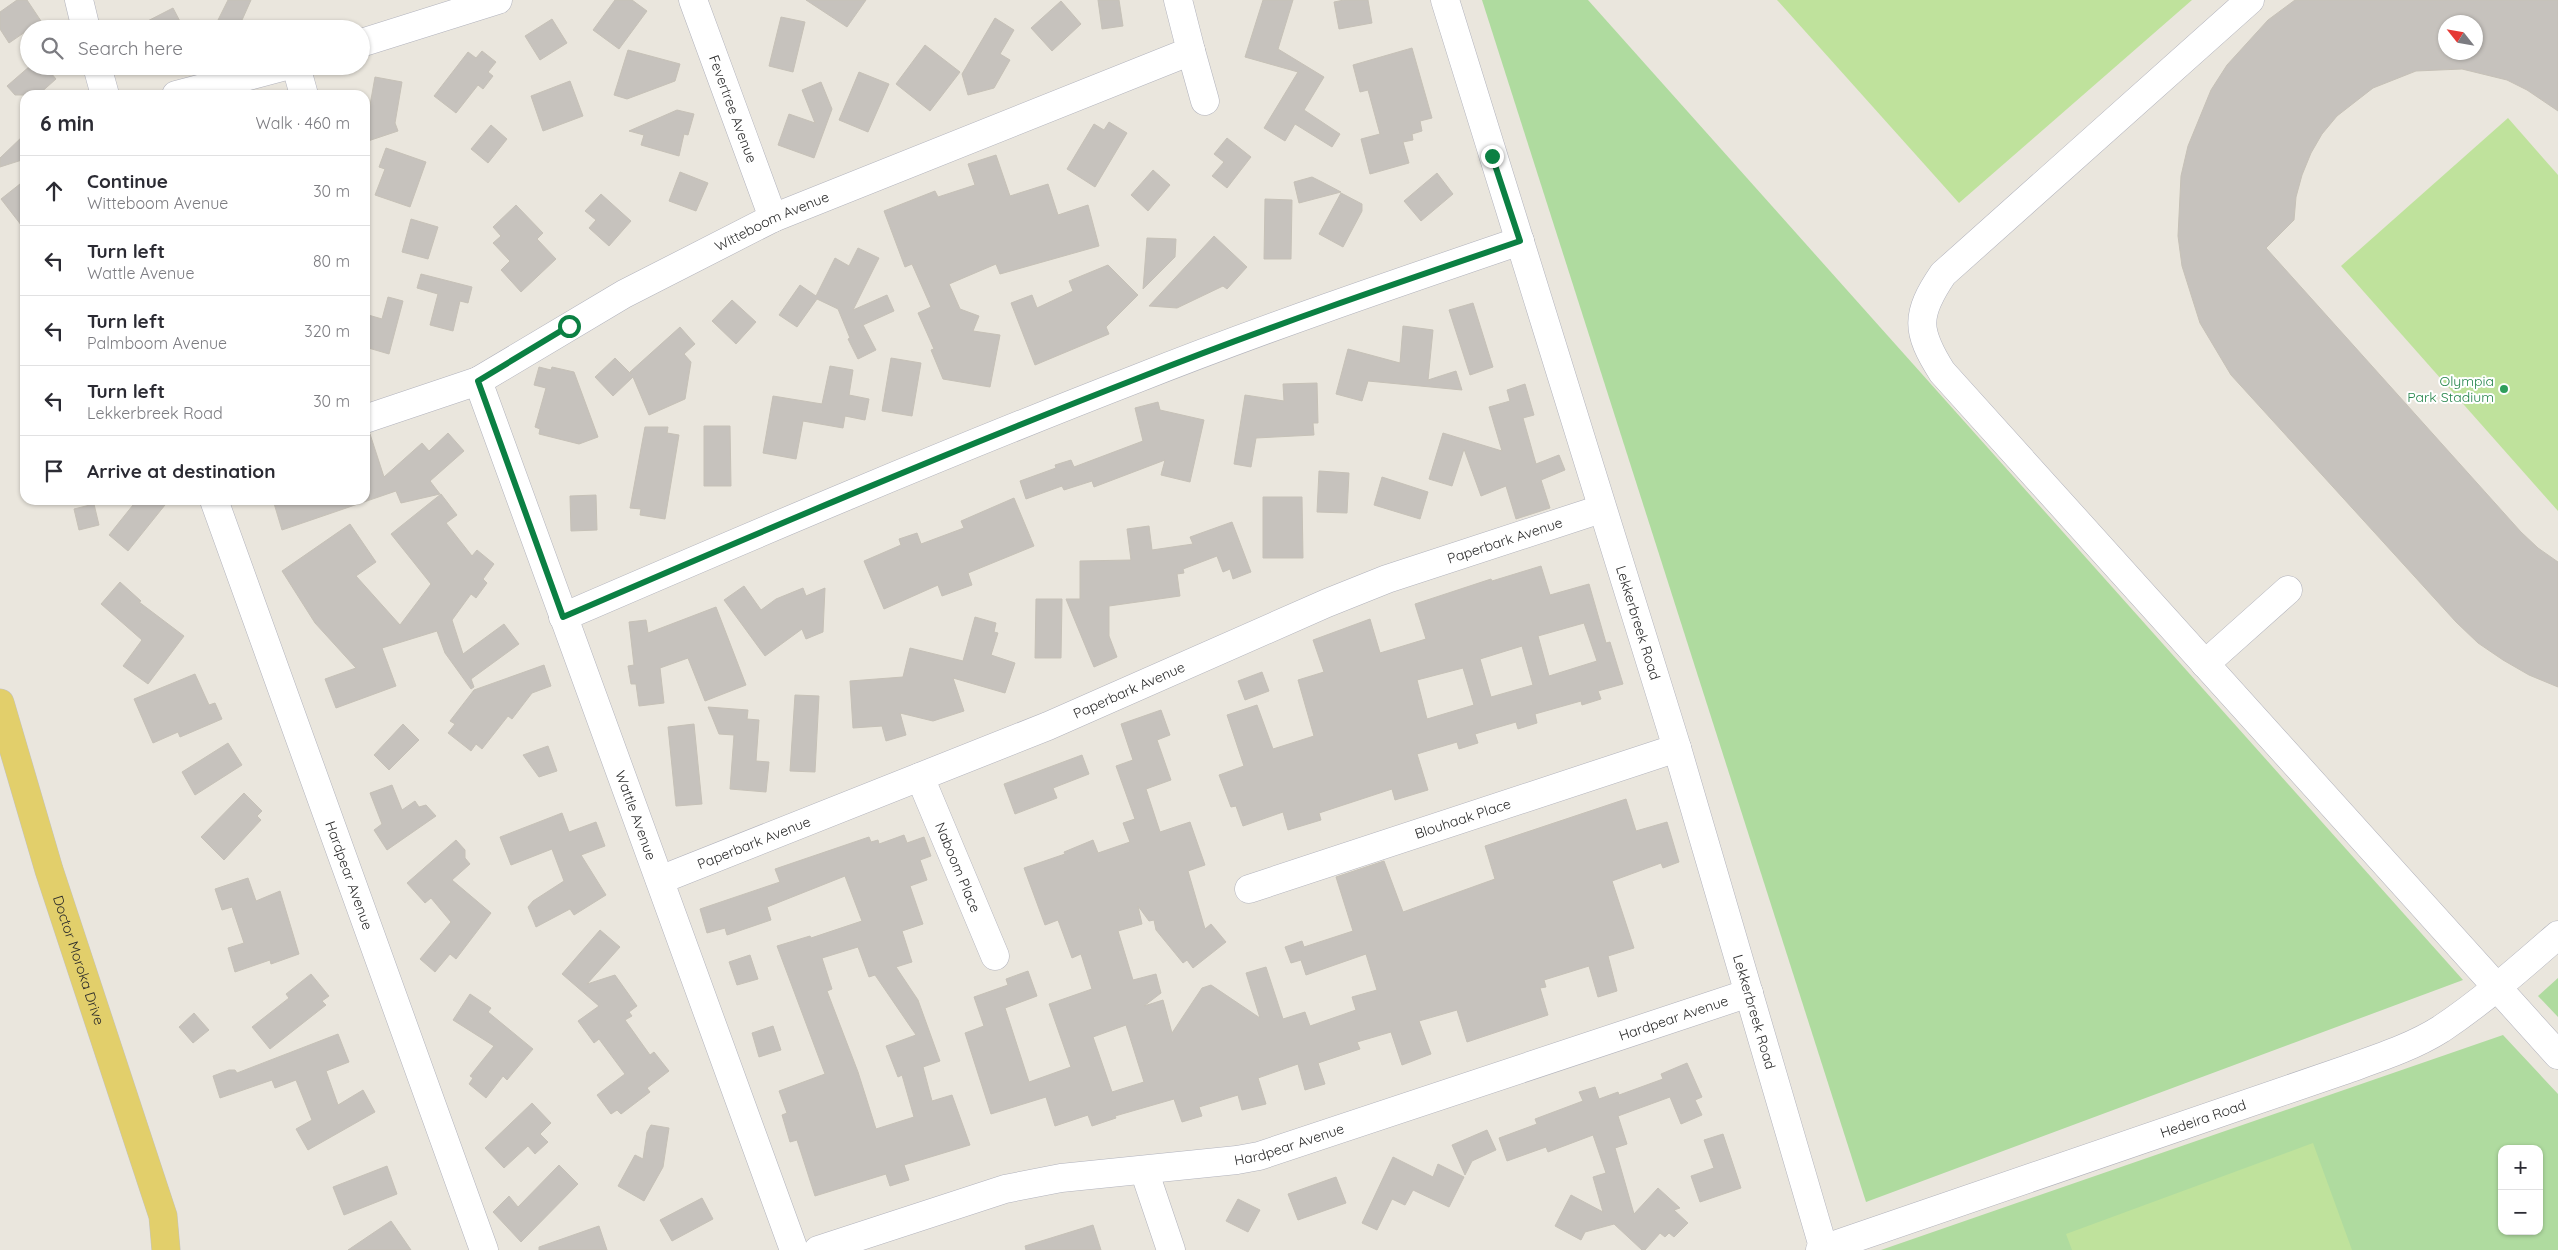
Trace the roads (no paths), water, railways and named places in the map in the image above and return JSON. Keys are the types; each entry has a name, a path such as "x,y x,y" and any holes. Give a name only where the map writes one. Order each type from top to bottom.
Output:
{"main road":[{"name":"Doctor Moroka Drive","path":"0,704 49,870 162,1216 166,1250"},
{"name":"Doctor Moroka Drive","path":"162,1216 179,1239 183,1250"}],"street":[{"path":"78,0 84,20"},
{"path":"370,40 498,0"},
{"name":"Fevertree Avenue","path":"693,0 773,218"},
{"path":"1178,0 1190,51 1205,101"},
{"name":"Lekkerbreek Road","path":"1445,0 1601,509 1677,748 1822,1250"},
{"path":"2250,0 1943,274 1928,296 1921,324 1926,347 1942,372 2558,1055"},
{"name":"Witteboom Avenue","path":"370,417 478,381 624,294 773,218 1190,51"},
{"path":"99,75 104,90"},
{"path":"195,90 252,75"},
{"path":"298,75 303,90"},
{"path":"563,617 878,482 1136,379 1302,316 1520,241"},
{"name":"Wattle Avenue","path":"478,381 794,1250"},
{"name":"Hardpear Avenue","path":"216,505 484,1250"},
{"name":"Paperbark Avenue","path":"660,880 1048,726 1327,603 1387,579 1601,509"},
{"path":"2204,664 2288,590"},
{"name":"Blouhaak Place","path":"1249,889 1677,748"},
{"name":"Naboom Place","path":"920,777 995,956"},
{"name":"Hedeira Road","path":"1822,1250 2358,1065 2399,1049 2440,1030 2497,989 2558,935"},
{"name":"Hardpear Avenue","path":"818,1250 1005,1189 1061,1178 1259,1156 1749,993"},
{"path":"1144,1170 1171,1250"}],"place":[{"name":"Olympia Park Stadium","path":"2504,389"}]}
